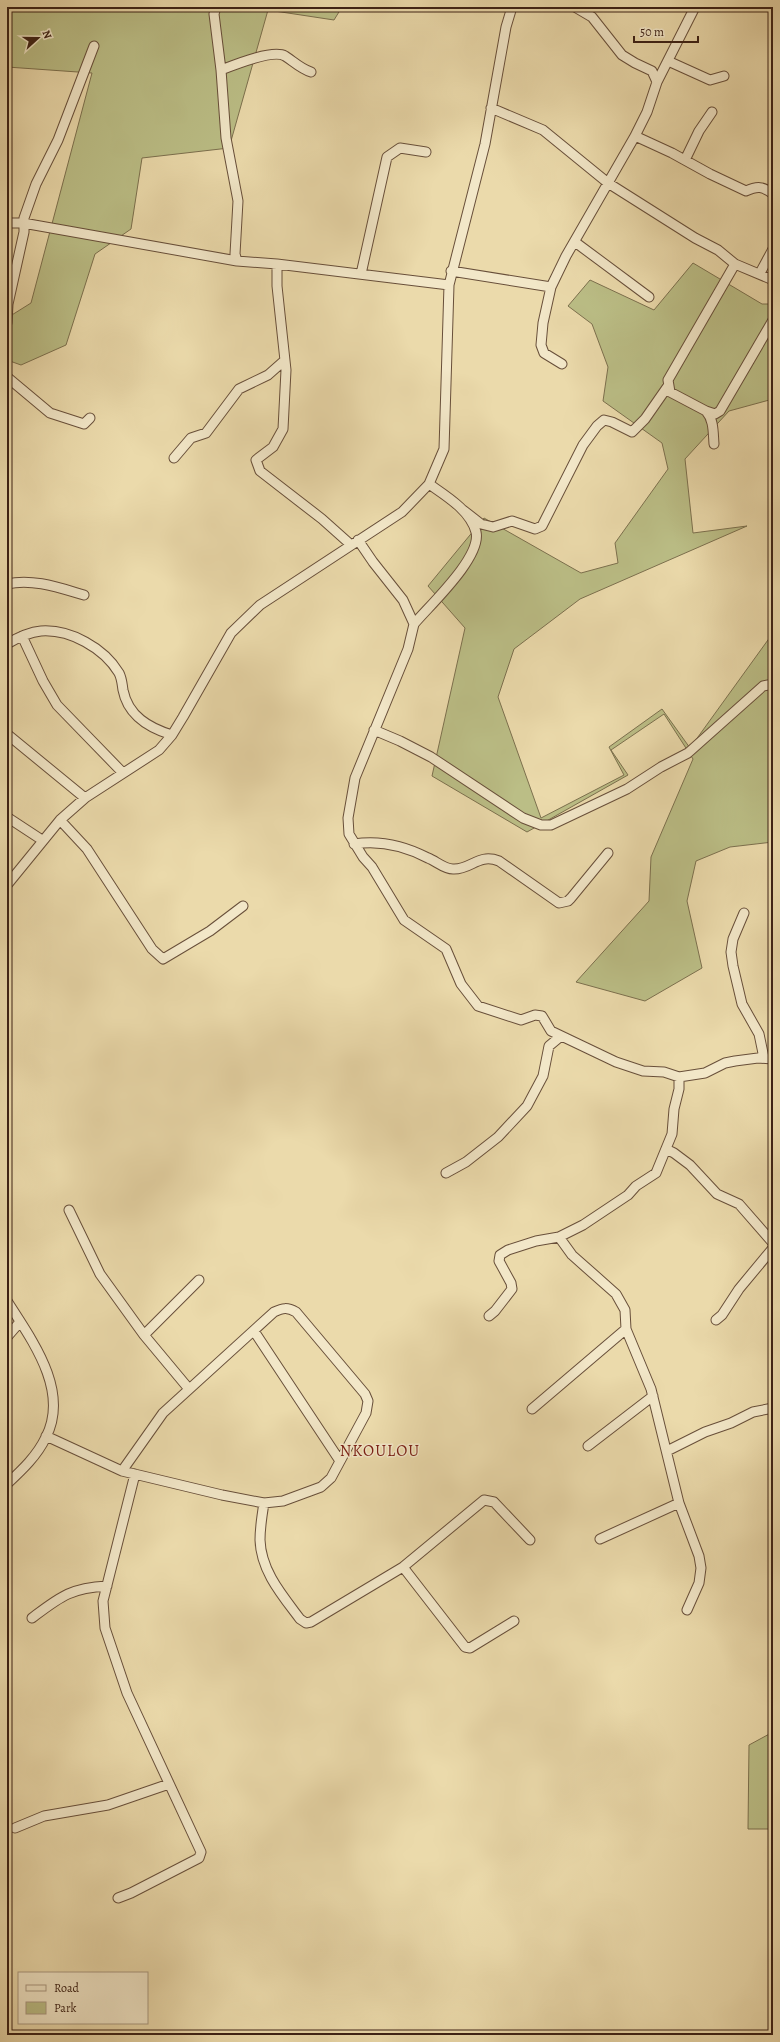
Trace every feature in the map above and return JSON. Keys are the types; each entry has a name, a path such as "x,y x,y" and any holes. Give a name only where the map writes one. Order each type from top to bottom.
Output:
{"street":[{"path":"216,7 214,14 221,70 226,138 238,201 235,254 237,261"},
{"path":"7,885 42,840 60,820 85,798 159,750 172,735 231,633 244,618 260,605 354,542 402,512 429,484 444,450 449,285 451,271 485,144 506,27 512,7"},
{"path":"575,7 592,17 622,54 634,63 652,72 657,82"},
{"path":"562,364 544,353 541,345 546,304 551,287 635,136 647,112 657,82 695,7"},
{"path":"7,323 8,304 24,232 23,223 31,198 58,140 94,46"},
{"path":"221,70 249,59 284,55 311,72"},
{"path":"668,61 710,80 724,76"},
{"path":"491,108 544,130 608,183 695,238 718,250 735,264 760,273 773,280"},
{"path":"685,160 699,131 712,112"},
{"path":"635,136 746,191 754,187 761,187 773,194"},
{"path":"361,274 387,157 400,148 426,152"},
{"path":"7,223 23,223 237,261 277,264 449,285"},
{"path":"575,242 649,297"},
{"path":"760,273 773,249"},
{"path":"277,264 277,286 285,360 286,387 283,429 273,447 256,460 257,465 260,471 354,542 373,562 403,600 414,624"},
{"path":"735,264 668,380 668,386 674,395 706,411 715,414 720,411 773,320"},
{"path":"451,271 551,287"},
{"path":"174,458 191,438 206,433 239,389 268,375 285,360"},
{"path":"7,377 50,413 84,424 90,418"},
{"path":"429,484 481,524 493,527 512,521 535,529 542,526 583,446 596,426 604,420 612,422 632,432 645,419 668,386"},
{"path":"706,411 712,422 714,444"},
{"path":"463,510 476,532 476,544 469,561 414,624 408,650 374,730 352,789 347,826 354,844 372,867 404,920 446,949 461,984 478,1006 521,1020 535,1015 542,1016 551,1031 627,1067 643,1071 664,1072 679,1078 704,1073 725,1063 764,1058 773,1059"},
{"path":"7,584 15,582 42,584 84,595"},
{"path":"7,644 22,636 40,631 54,631 74,637 100,651 119,674 128,704 144,724 172,735"},
{"path":"22,636 43,682 56,705 123,773"},
{"path":"374,730 400,741 430,757 523,818 541,825 551,824 628,789 660,767 688,754 763,686 773,684"},
{"path":"7,734 85,798"},
{"path":"7,817 42,840"},
{"path":"60,820 87,849 152,949 163,959 210,931 242,906"},
{"path":"354,844 373,842 399,847 416,852 452,869 459,869 484,858 493,859 499,861 559,903 568,901 571,898 608,853"},
{"path":"744,913 733,939 731,952 742,1004 759,1034 764,1058"},
{"path":"446,1173 466,1162 498,1137 527,1106 543,1076 549,1046 561,1036"},
{"path":"489,1316 496,1311 512,1289 511,1283 499,1261 500,1255 508,1250 536,1241 559,1237 594,1218 628,1195 636,1186 651,1178 659,1169 672,1134 674,1109 679,1089 679,1078"},
{"path":"666,1149 690,1165 716,1194 739,1204 773,1243"},
{"path":"69,1210 100,1274 144,1335 189,1389"},
{"path":"559,1237 572,1255 592,1271 618,1297 625,1310 626,1329 653,1396 679,1503 699,1556 701,1568 699,1583 687,1610"},
{"path":"716,1320 722,1315 739,1289 773,1248"},
{"path":"144,1335 199,1280"},
{"path":"7,1301 34,1344 50,1383 53,1402 52,1419 46,1436 34,1457 7,1484"},
{"path":"46,1436 122,1471 222,1496 264,1503 283,1502 321,1487 331,1478 366,1413 368,1401 365,1394 296,1312 289,1308 274,1312 163,1413 122,1471"},
{"path":"7,1337 20,1322"},
{"path":"532,1409 626,1329"},
{"path":"254,1330 340,1461"},
{"path":"588,1446 653,1396"},
{"path":"667,1451 704,1432 731,1423 753,1412 773,1408"},
{"path":"118,1898 131,1893 201,1856 201,1852 127,1693 113,1656 105,1628 103,1601 134,1474"},
{"path":"264,1503 260,1540 263,1557 273,1583 300,1619 306,1623 311,1622 403,1567 484,1500 494,1502 530,1540"},
{"path":"600,1538 679,1503"},
{"path":"403,1567 465,1647 470,1648 514,1621"},
{"path":"32,1618 57,1599 75,1590 106,1586"},
{"path":"15,1828 44,1816 108,1805 169,1784"}],"green space":[{"path":"7,7 342,7 334,20 268,10 229,148 142,158 131,229 95,254 66,345 21,365 7,360 7,318 31,303 92,73 7,67"},
{"path":"693,263 762,304 773,304 773,399 729,411 685,459 693,533 747,526 580,599 514,649 498,697 541,818 624,775 609,747 662,709 690,748 773,633 773,842 730,847 696,861 687,901 702,968 645,1001 576,982 649,901 651,857 693,759 664,714 611,750 628,775 527,832 432,776 465,628 428,586 484,518 581,573 618,563 615,543 668,469 662,443 603,401 608,367 592,324 568,306 590,280 654,310"},
{"path":"773,1732 773,1829 748,1829 749,1745"}],"district":[{"name":"NKOULOU","path":"380,1450"}]}
